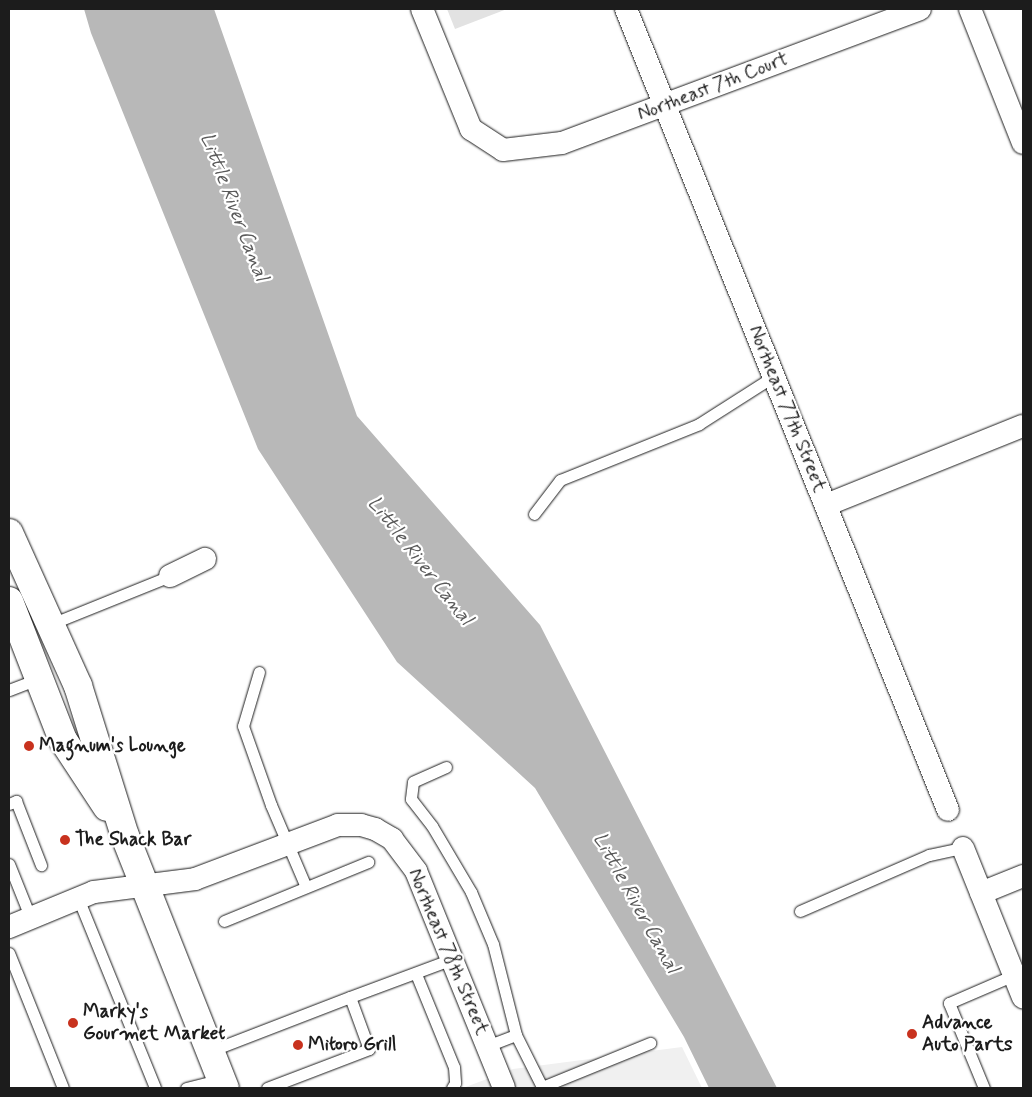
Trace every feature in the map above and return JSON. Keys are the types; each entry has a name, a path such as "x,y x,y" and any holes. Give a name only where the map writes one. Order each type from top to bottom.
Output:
{"main road":[{"path":"9,533 78,686 125,836 223,1084"},
{"path":"11,615 63,740 125,836"}],"street":[{"name":"Northeast 7th Court","path":"422,9 471,129 503,150 562,143 920,9"},
{"name":"Northeast 77th Street","path":"626,9 948,810"},
{"path":"970,9 1023,143"},
{"path":"826,505 1023,426"},
{"path":"170,576 205,560"},
{"name":"Northeast 78th Street","path":"287,843 338,826 361,825 375,829 392,839 416,872 504,1088"},
{"path":"9,927 94,892 195,879 287,843"},
{"path":"963,848 1023,998"},
{"path":"981,893 1023,876"}],"lane":[{"path":"534,514 560,480 699,424 774,376"},
{"path":"51,624 170,576"},
{"path":"259,672 244,726 287,843 306,887"},
{"path":"9,690 38,678"},
{"path":"446,767 413,782 411,799 432,826 471,892 493,944 516,1035 542,1087 650,1044"},
{"path":"9,804 16,802 41,865"},
{"path":"800,911 929,855 963,848"},
{"path":"224,921 368,862"},
{"path":"9,864 31,919"},
{"path":"78,898 154,1088"},
{"path":"9,953 62,1088"},
{"path":"210,1050 452,959"},
{"path":"416,974 454,1067 455,1083 452,1088"},
{"path":"984,1088 950,1003 1014,976"},
{"path":"267,1088 369,1049 350,997"},
{"path":"487,1046 516,1035"},
{"path":"186,1088 223,1084"}],"shaded area":[{"path":"447,9 507,9 455,29"},
{"path":"682,1047 702,1088 463,1088 513,1069"}],"water":[{"name":"Little River Canal","path":"84,9 214,9 357,416 540,625 777,1088 709,1088 684,1037 535,788 397,662 258,449 91,33"}],"place":[{"name":"Magnum's Lounge","path":"29,746"},
{"name":"The Shack Bar","path":"65,840"},
{"name":"Marky's Gourmet Market","path":"73,1023"},
{"name":"Advance Auto Parts","path":"912,1034"},
{"name":"Mitoro Grill","path":"298,1045"}]}
